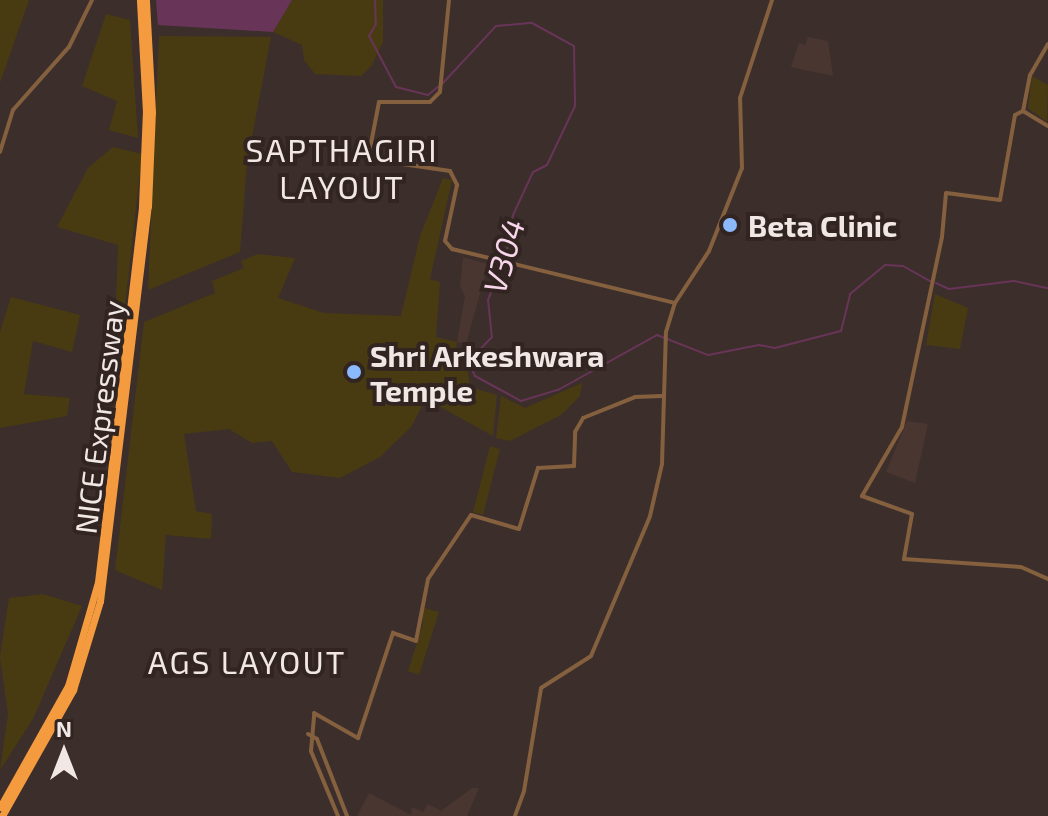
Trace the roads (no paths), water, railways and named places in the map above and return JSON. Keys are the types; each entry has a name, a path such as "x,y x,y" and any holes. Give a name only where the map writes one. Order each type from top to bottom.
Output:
{"highway":[{"name":"NICE Expressway","path":"2,816 61,714 86,655 100,601 144,179 143,0"},
{"name":"NICE Expressway","path":"0,807 56,712 81,653 95,600 108,513"}],"street":[{"path":"0,152 13,110 69,47 92,0"},
{"path":"449,0 440,92 430,102 379,102 368,159 450,171 457,185 445,244 507,263 675,303"},
{"path":"515,816 524,791 541,688 591,656 650,516 662,464 666,332 675,303 709,251 742,168 740,98 772,0"},
{"path":"1023,111 1030,75 1048,44"},
{"path":"1023,111 1048,126"},
{"path":"1023,111 1015,115 1000,200 946,193 942,237 928,284 902,427 862,496 912,514 902,557 922,562 1019,567 1048,579"},
{"path":"338,816 308,734 314,713 358,738 393,633 416,641 428,579 471,515 519,529 538,468 574,466 575,432 583,418 635,397 662,396"},
{"path":"308,734 317,739 347,816"}],"waterway":[{"name":"V304","path":"375,0 376,24 369,36 396,87 428,95 438,87"},
{"name":"V304","path":"443,83 496,26 532,23 574,46 575,106 547,165 533,172 513,215 507,250 488,300 492,337 468,362 475,376 521,401 558,390 657,335 708,355 759,345 775,348 841,331 850,294 885,265 903,266 930,281"},
{"name":"V304","path":"936,283 949,289 1014,281 1048,288"}],"place":[{"name":"Beta Clinic","path":"730,225"},
{"name":"Shri Arkeshwara Temple","path":"354,372"}],"district":[{"name":"SAPTHAGIRI LAYOUT","path":"342,168"},
{"name":"AGS LAYOUT","path":"247,661"}]}
